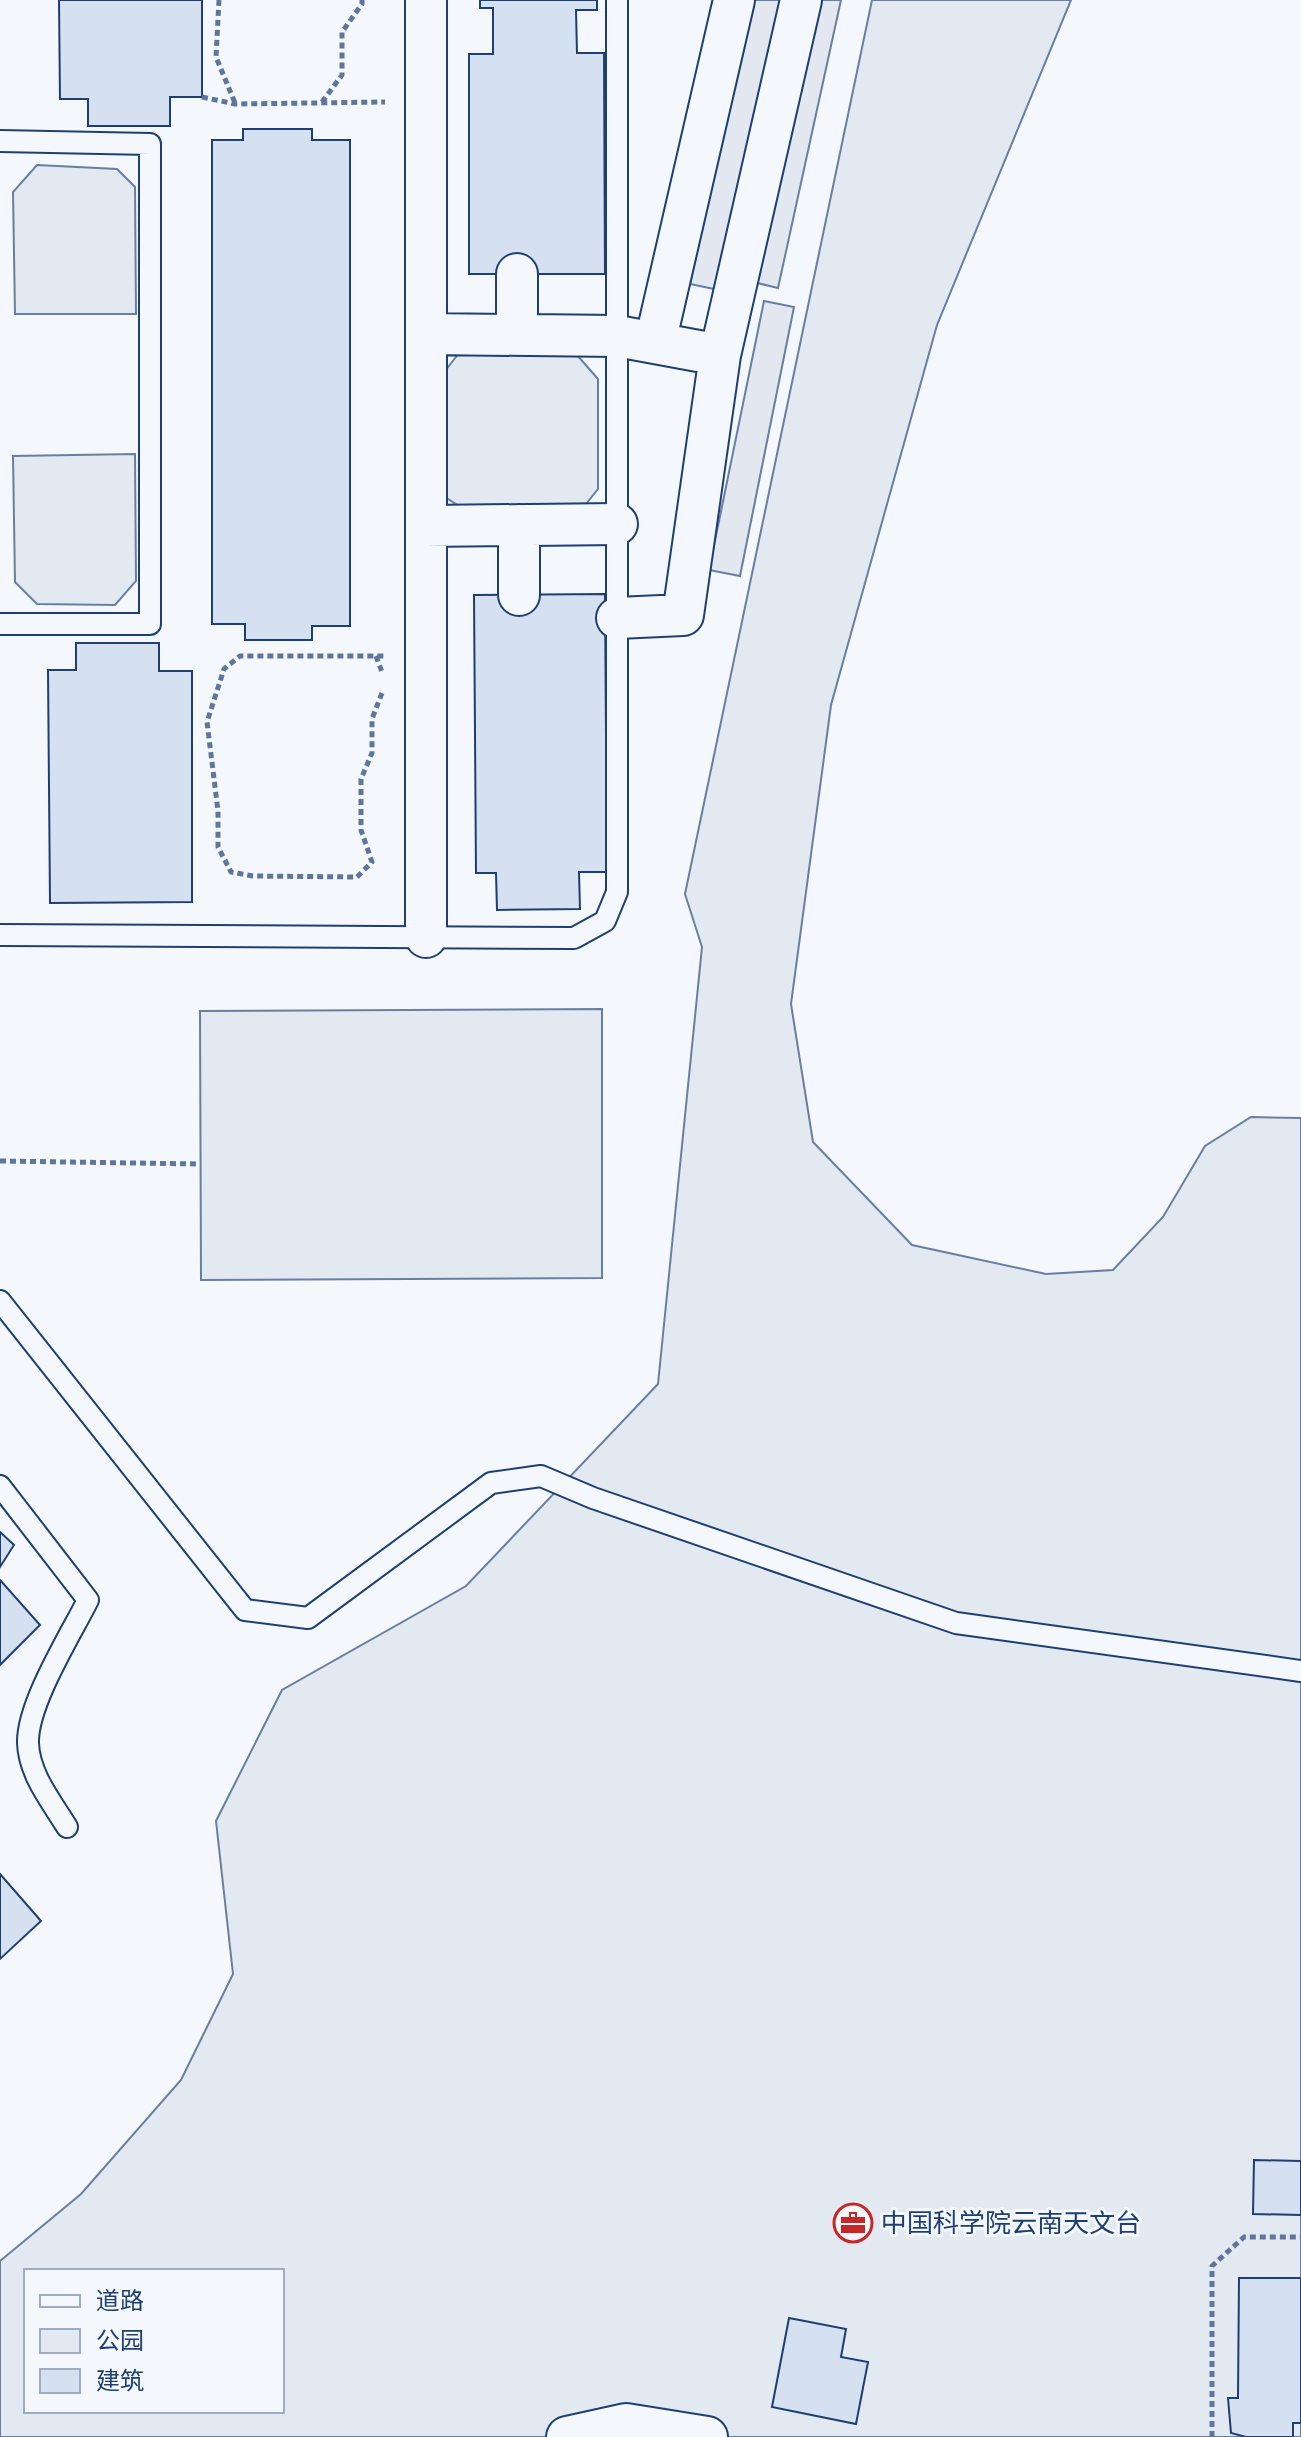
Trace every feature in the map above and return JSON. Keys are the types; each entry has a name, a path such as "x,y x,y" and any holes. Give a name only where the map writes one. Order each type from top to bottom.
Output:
{"street":[{"path":"426,0 426,937"},
{"path":"636,339 734,0"},
{"path":"617,618 683,615 720,355 801,0"},
{"path":"517,274 517,335"},
{"path":"426,334 636,339 720,355"},
{"path":"426,526 617,524"},
{"path":"519,525 519,595"},
{"path":"567,2437 626,2424 707,2437"}],"lane":[{"path":"0,935 574,938 605,921 617,892 617,524 636,339 617,0"},
{"path":"0,141 150,144 150,624 0,624"},
{"path":"0,1301 245,1610 308,1618 491,1483 541,1476 593,1498 956,1623 1301,1671"},
{"path":"0,1486 88,1600 35,1707 28,1743 36,1776 67,1827"}],"path":[{"path":"219,0 216,57 235,104"},
{"path":"322,103 342,75 342,32 362,0"},
{"path":"202,97 235,104 426,102"},
{"path":"376,656 386,683 372,719 372,753 361,779 361,830 372,862 357,877 253,876 231,872 218,847 218,811 207,722 224,669 240,656 376,656 426,656"},
{"path":"0,1161 200,1164"},
{"path":"1212,2437 1212,2266 1244,2237 1301,2237"}],"green space":[{"path":"872,0 1071,0 937,325 831,705 791,1004 813,1142 912,1245 1046,1274 1113,1270 1163,1217 1205,1146 1251,1117 1301,1118 1301,2437 0,2437 0,2261 81,2194 181,2080 233,1974 216,1821 282,1690 466,1586 658,1384 702,947 685,894"},
{"path":"37,165 117,169 135,187 136,314 15,314 13,192"},
{"path":"459,353 577,355 598,379 598,489 582,509 465,510 445,497 445,371"},
{"path":"135,454 136,581 115,605 37,604 15,582 13,456"},
{"path":"602,1009 602,1278 201,1280 200,1011"}],"shaded area":[{"path":"753,0 783,0 719,290 690,284"},
{"path":"811,0 841,0 778,288 749,281"},
{"path":"764,301 794,307 740,576 709,570"}],"building":[{"path":"59,0 202,0 202,97 170,97 170,126 88,126 88,99 60,99"},
{"path":"480,0 597,0 597,10 576,10 577,53 604,53 605,274 469,274 469,54 493,54 493,8 480,8"},
{"path":"243,129 312,129 312,140 350,140 350,626 312,626 312,640 245,640 245,624 212,624 212,140 243,140"},
{"path":"605,594 607,872 579,872 580,909 497,910 496,873 476,873 474,595"},
{"path":"76,643 159,643 159,671 192,671 192,902 50,903 48,670 76,670"},
{"path":"0,1532 14,1545 0,1567"},
{"path":"0,1580 40,1625 0,1665"},
{"path":"0,1874 41,1921 0,1959"},
{"path":"1254,2160 1301,2161 1301,2215 1253,2214"},
{"path":"1239,2278 1301,2278 1301,2423 1293,2423 1293,2437 1246,2437 1231,2433 1228,2398 1238,2398"},
{"path":"789,2318 846,2329 841,2357 868,2362 856,2424 772,2407"}],"place":[{"name":"中国科学院云南天文台","path":"853,2223"}]}
